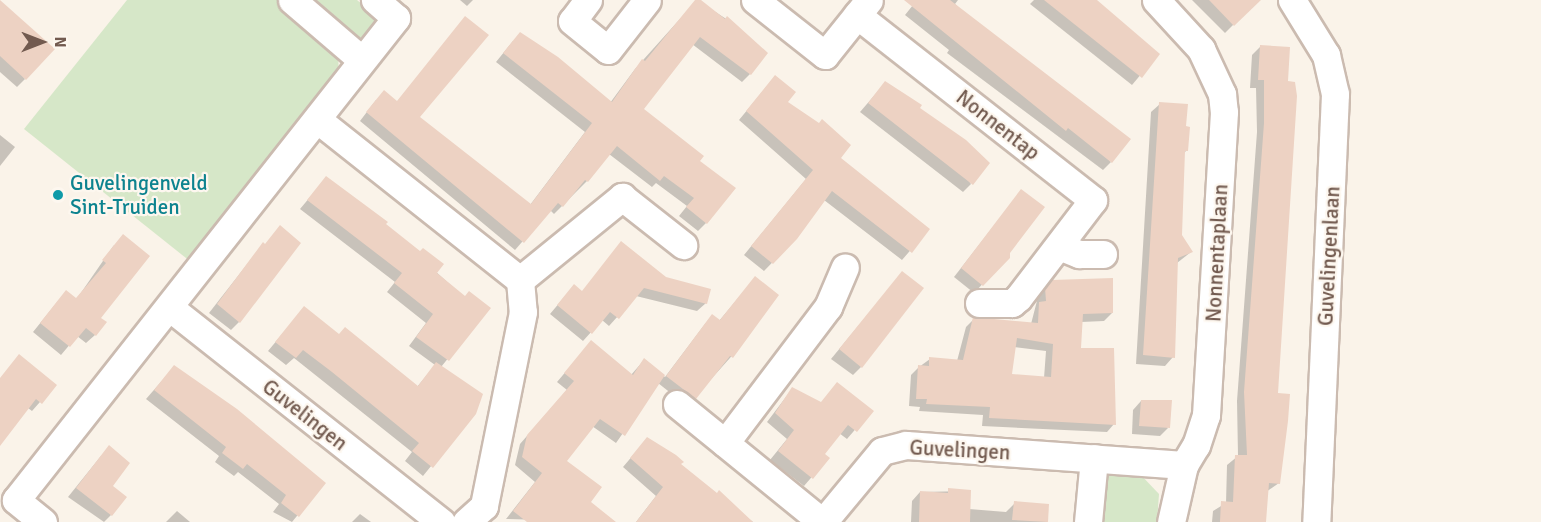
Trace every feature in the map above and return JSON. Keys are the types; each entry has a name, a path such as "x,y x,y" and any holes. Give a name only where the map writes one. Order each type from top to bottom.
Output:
{"street":[{"path":"292,0 362,60"},
{"path":"43,522 16,500 318,120 396,18 375,0"},
{"path":"588,0 572,21 608,50 647,0"},
{"name":"Nonnentap","path":"755,0 825,55 863,8 1093,200 1012,303 979,303"},
{"name":"Nonnentaplaan","path":"1156,0 1200,49 1222,94 1224,112 1206,415 1196,445 1184,465 1171,522"},
{"name":"Guvelingenlaan","path":"1292,0 1326,55 1335,94 1316,522"},
{"path":"318,120 520,280 523,312 484,506 466,522"},
{"path":"520,280 622,197 683,245"},
{"path":"1059,246 1079,254 1103,254"},
{"path":"725,444 828,307 845,267"},
{"name":"Guvelingen","path":"170,307 441,522"},
{"name":"Guvelingen","path":"677,404 823,522 882,452 906,445 1184,465"},
{"path":"1088,522 1094,458"}],"green space":[{"path":"127,0 280,0 338,52 339,78 191,262 24,129"},
{"path":"307,0 357,0 382,21 362,47"},
{"path":"1103,472 1139,473 1159,494 1157,522 1098,522"}],"building":[{"path":"0,0 55,49 26,80 0,56"},
{"path":"695,0 701,0 725,19 727,16 768,53 751,75 700,37 644,109 704,156 700,161 736,188 707,224 686,207 694,198 664,176 660,181 617,146 588,182 585,180 563,207 558,203 524,243 366,112 384,90 397,101 465,16 489,35 420,117 531,204 592,123 503,53 520,32 558,57 612,102 642,59 645,61"},
{"path":"904,0 950,0 1131,139 1112,163 1068,128 1066,131"},
{"path":"1044,0 1097,0 1160,54 1142,78"},
{"path":"1209,0 1261,0 1234,26"},
{"path":"1260,45 1290,47 1288,81 1295,82 1297,96 1278,393 1290,394 1288,421 1280,484 1269,483 1266,522 1220,522 1221,501 1233,502 1235,455 1247,455 1244,392 1264,123 1264,80 1258,80"},
{"path":"775,75 796,92 788,102 819,123 822,119 851,145 841,158 930,229 912,253 832,191 797,239 773,264 751,246 813,170 746,111"},
{"path":"885,81 922,105 920,108 966,140 990,163 973,185 868,103"},
{"path":"1159,102 1188,104 1186,126 1190,127 1188,151 1185,151 1182,235 1193,252 1178,258 1175,358 1143,355"},
{"path":"326,176 388,222 386,224 420,251 423,248 444,264 437,273 465,296 469,291 491,308 449,361 416,337 433,314 394,283 402,273 307,200"},
{"path":"1021,189 1045,207 1010,253 1010,258 983,286 961,268"},
{"path":"280,225 301,243 240,323 217,304 263,242 265,244"},
{"path":"123,234 150,256 101,318 107,322 96,336 86,328 70,347 40,323 66,290 76,298 106,263 102,260"},
{"path":"621,241 666,277 711,289 707,304 644,288 619,319 610,312 592,334 557,305 574,284 582,291"},
{"path":"902,271 924,288 862,368 839,349"},
{"path":"755,276 779,295 733,358 730,356 696,399 666,376 712,314 720,320"},
{"path":"1113,278 1113,313 1083,314 1081,348 1114,348 1116,425 989,418 990,407 926,404 927,399 916,399 918,365 929,366 929,357 963,360 973,317 1038,323 1039,302 1046,301 1045,288 1052,280","holes":["1017,338 1053,344 1051,377 1012,374"]},
{"path":"304,306 339,334 345,327 418,386 436,362 483,394 476,414 433,468 412,451 419,443 332,372 303,350 296,358 275,342"},
{"path":"591,340 633,375 644,358 665,375 625,436 600,419 567,461 602,487 591,502 616,522 527,522 513,511 542,473 522,457 527,435 574,381 564,373"},
{"path":"19,354 57,385 42,404 36,399 0,446 0,378"},
{"path":"174,365 237,409 326,483 299,517 281,503 286,495 247,464 243,469 222,453 226,447 154,390"},
{"path":"837,382 874,411 857,432 848,425 825,454 830,458 813,479 778,451 794,430 775,413 792,387 821,402"},
{"path":"1141,400 1172,400 1170,428 1139,426"},
{"path":"647,437 676,455 684,462 681,464 717,493 719,490 753,522 636,522 663,487 630,458"},
{"path":"109,445 130,463 113,486 127,497 112,516 76,488"},
{"path":"948,488 971,490 970,522 919,522 920,491 948,493"},
{"path":"1014,501 1049,504 1048,522 1012,520"}],"place":[{"name":"Guvelingenveld Sint-Truiden","path":"58,195"}]}
